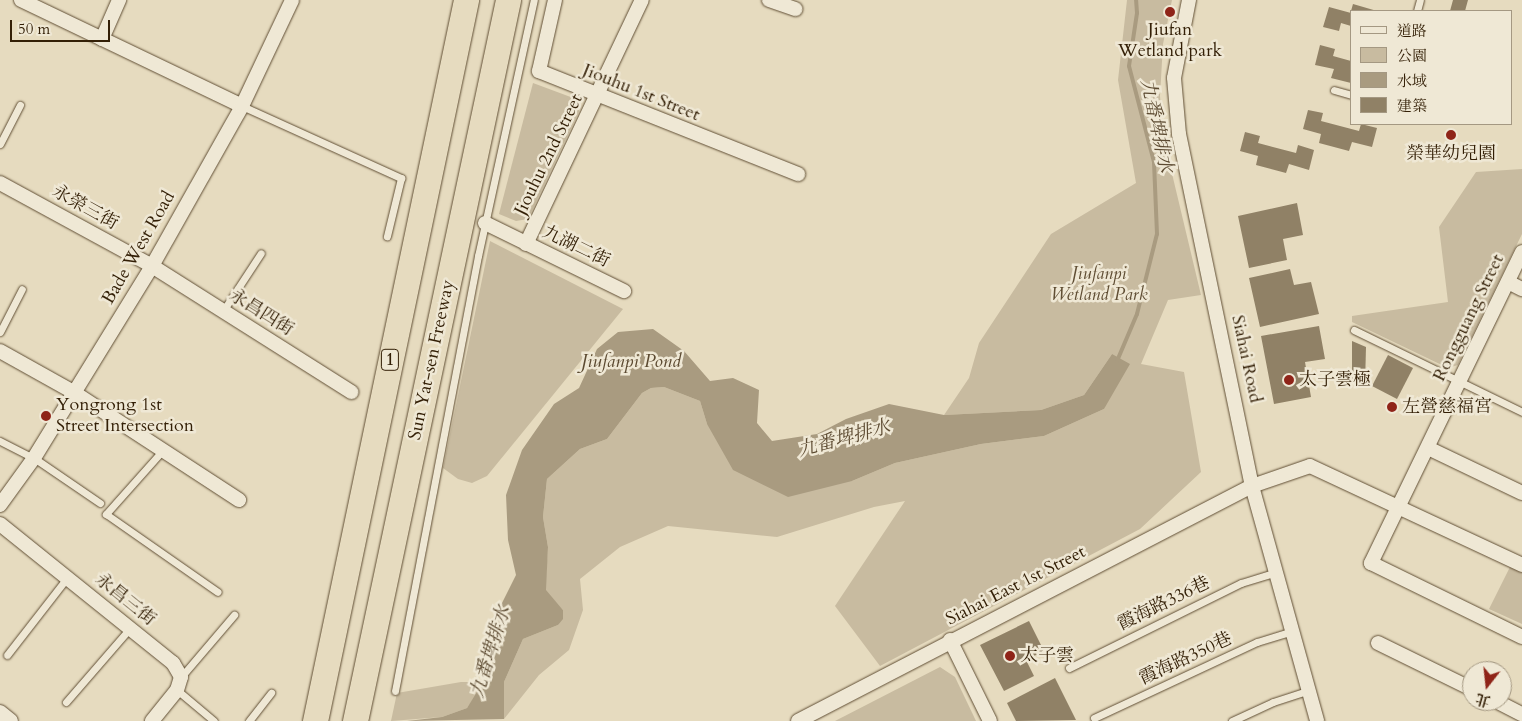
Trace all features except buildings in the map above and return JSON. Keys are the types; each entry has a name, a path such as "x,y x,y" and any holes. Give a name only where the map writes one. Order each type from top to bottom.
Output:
{"highway":[{"name":"1","path":"315,721 466,0"},
{"name":"Sun Yat-sen Freeway","path":"357,716 508,0"}],"street":[{"path":"21,0 242,106"},
{"path":"102,39 119,0"},
{"name":"Bade West Road","path":"0,505 34,458 152,266 242,106 292,0"},
{"name":"Jiouhu 1st Street","path":"554,0 539,72 798,174"},
{"name":"Jiouhu 2nd Street","path":"526,244 642,0"},
{"path":"768,0 795,9"},
{"name":"Siahai Road","path":"1189,0 1174,78 1174,103 1252,486 1317,721"},
{"name":"永榮三街","path":"0,183 152,266"},
{"name":"九湖二街","path":"485,224 624,291"},
{"name":"Rongguang Street","path":"1522,252 1371,564 1522,637"},
{"name":"永昌四街","path":"152,266 351,392"},
{"path":"1508,282 1522,289"},
{"path":"0,351 75,393 239,500"},
{"path":"1428,448 1522,493"},
{"name":"Siahai East 1st Street","path":"798,721 950,640 1252,486 1310,466 1399,505 1522,564"},
{"name":"永昌三街","path":"0,524 173,663 181,677"},
{"path":"950,640 990,721"},
{"path":"1378,643 1462,684"},
{"path":"152,721 177,690 181,677"},
{"path":"0,712 11,721"}],"lane":[{"path":"395,692 485,224 534,0"},
{"path":"1334,90 1350,95"},
{"path":"0,144 20,105"},
{"path":"242,106 400,178 387,236"},
{"path":"223,311 261,253"},
{"path":"0,332 22,289"},
{"path":"1354,330 1522,412"},
{"path":"0,441 34,458 100,503"},
{"path":"162,450 106,514 218,592"},
{"name":"霞海路336巷","path":"1069,668 1241,582 1276,572"},
{"path":"7,655 67,578"},
{"path":"181,677 234,615"},
{"path":"66,702 130,628"},
{"name":"霞海路350巷","path":"1094,718 1257,642 1292,631"},
{"path":"177,690 214,721"},
{"path":"1232,721 1273,702 1309,690"},
{"path":"249,721 271,693"}],"green space":[{"name":"Jiufanpi Wetland Park","path":"1127,0 1172,0 1163,44 1160,96 1163,136 1201,295 1168,300 1141,364 1184,372 1201,472 1140,529 880,666 835,606 905,501 874,507 777,537 668,526 620,547 580,579 583,610 569,650 539,675 504,719 504,682 523,639 558,625 563,610 545,590 548,547 543,517 547,479 580,449 607,439 642,393 651,388 664,387 700,401 707,424 852,481 895,463 981,444 1044,436 1104,409 1112,354 1084,395 1041,410 944,415 969,378 979,343 1051,234 1136,183 1118,80"},
{"path":"533,83 576,99 579,111 528,219 516,221 499,214"},
{"path":"1522,169 1522,234 1458,365 1448,368 1352,322 1352,316 1448,302 1439,227 1476,172"},
{"path":"490,241 623,309 487,476 472,483 458,479 443,468"},
{"path":"1512,563 1522,568 1522,624 1489,609"},
{"path":"940,667 955,677 976,721 835,721"},
{"path":"461,682 479,682 482,687 467,708 442,717 391,721 397,693"}],"water":[{"name":"Jiufanpi Pond","path":"653,329 684,351 710,381 733,378 759,390 757,423 772,441 817,434 846,419 889,404 944,415 1041,410 1084,395 1112,354 1130,364 1104,409 1044,436 981,444 895,463 852,481 788,497 733,470 707,424 700,401 664,387 651,388 642,393 607,439 580,449 547,479 543,517 548,547 546,590 563,610 563,619 558,625 523,639 504,682 504,719 407,721 442,717 467,708 490,671 494,654 489,636 491,625 516,575 508,540 506,495 522,450 554,404 579,388 597,349 618,332"}],"waterway":[{"name":"九番埤排水","path":"1117,361 1137,314 1157,234 1154,162 1129,66 1137,13 1136,0"}],"place":[{"name":"Jiufan Wetland park","path":"1170,12"},
{"name":"榮華幼兒園","path":"1451,135"},
{"name":"太子雲極","path":"1289,380"},
{"name":"左營慈福宮","path":"1392,407"},
{"name":"Yongrong 1st Street Intersection","path":"46,416"},
{"name":"太子雲","path":"1010,656"}]}
